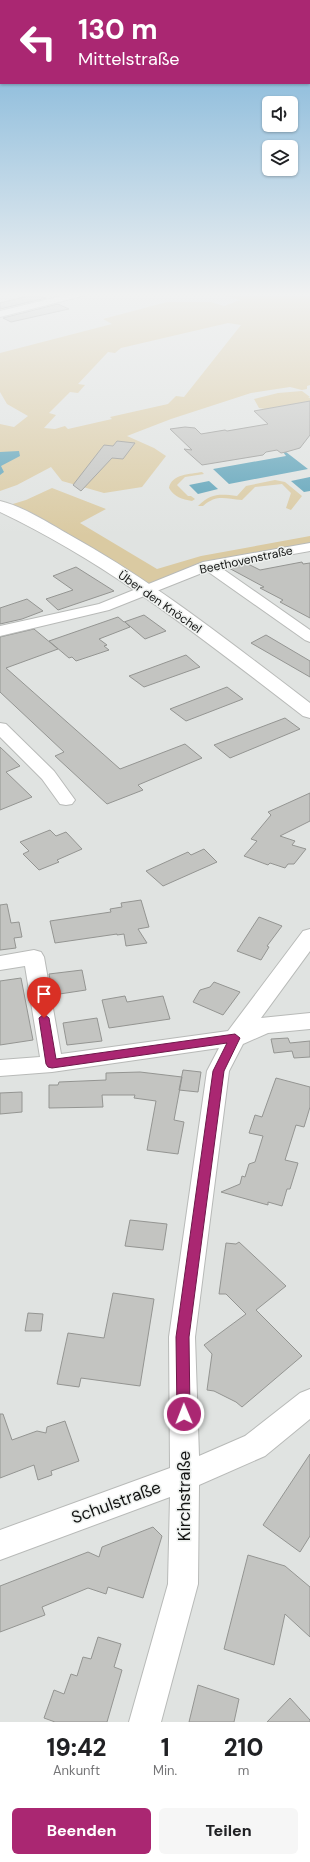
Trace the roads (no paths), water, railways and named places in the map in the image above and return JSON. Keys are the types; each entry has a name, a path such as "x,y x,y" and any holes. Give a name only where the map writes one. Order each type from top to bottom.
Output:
{"main road":[{"name":"Über den Knöchel","path":"0,506 62,536 144,589 310,712"}],"street":[{"name":"Beethovenstraße","path":"0,631 104,607 144,589 208,565 310,547"},
{"path":"208,565 310,637"},
{"path":"0,728 48,775 66,800"},
{"name":"Kirchstraße","path":"145,1722 183,1584 185,1477 182,1337 218,1071 235,1038 310,936"},
{"path":"0,963 34,957 52,1064"},
{"path":"0,1068 52,1064 235,1038 265,1025 310,1021"},
{"name":"Schulstraße","path":"0,1545 185,1477 255,1446 310,1402"}],"water":[{"path":"19,451 20,456 1,466 4,472 0,475 0,452"},
{"path":"283,452 286,452 308,469 229,484 213,469 286,456"},
{"path":"310,477 310,491 304,492 291,481"},
{"path":"209,481 218,489 198,494 189,485"}]}
